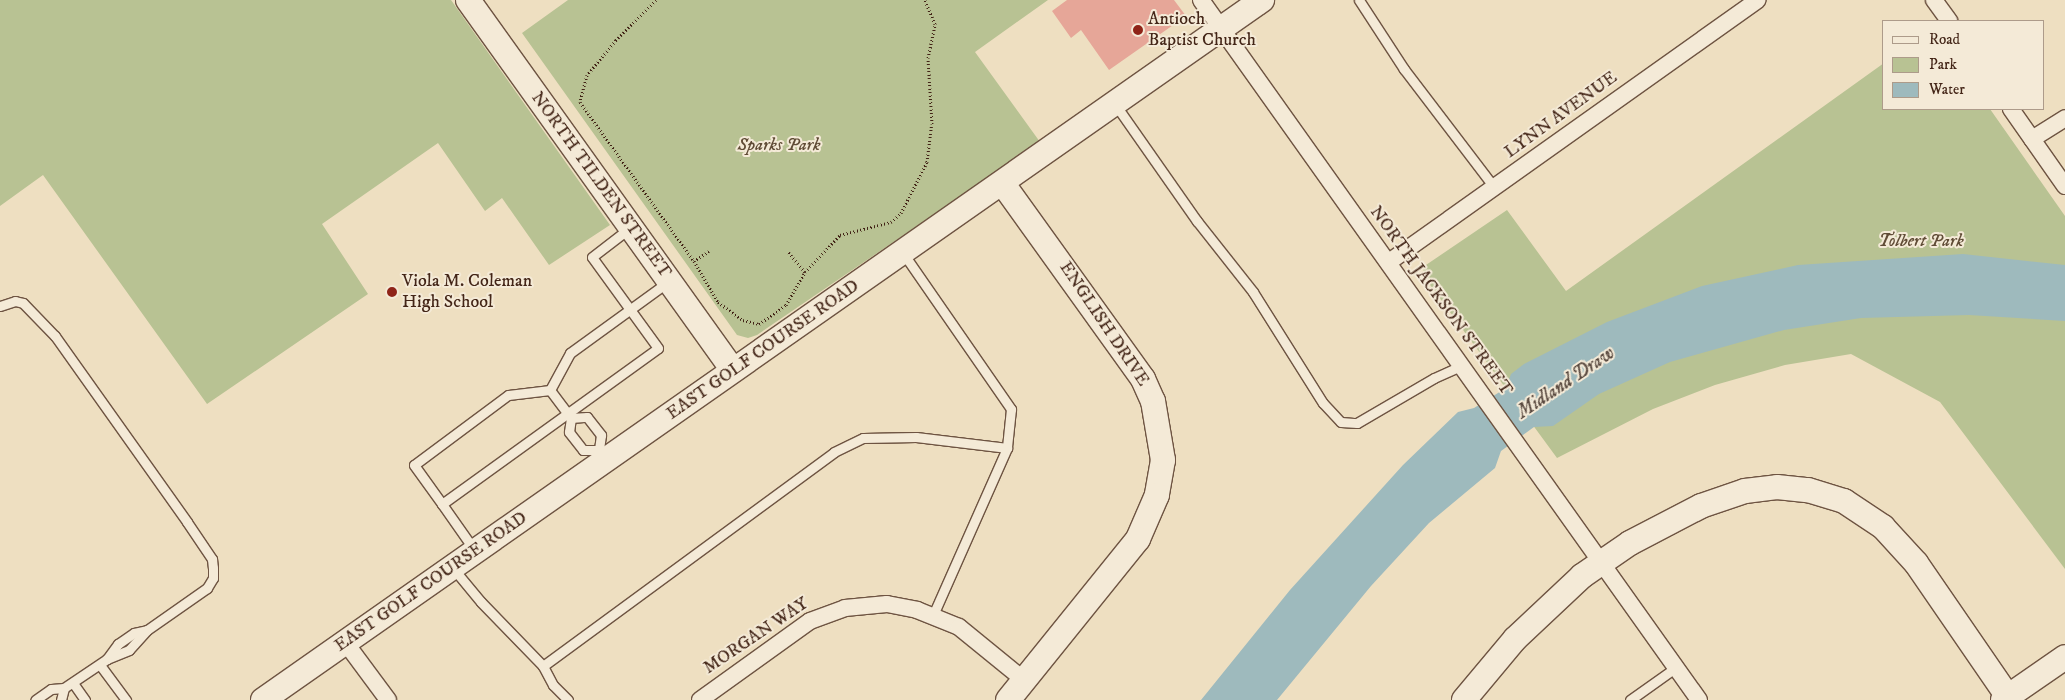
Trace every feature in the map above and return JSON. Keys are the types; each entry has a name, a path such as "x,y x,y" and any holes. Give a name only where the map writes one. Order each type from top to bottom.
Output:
{"street":[{"name":"NORTH TILDEN STREET","path":"468,0 733,370"},
{"name":"NORTH JACKSON STREET","path":"1201,0 1521,446 1601,563 1699,700"},
{"name":"EAST GOLF COURSE ROAD","path":"263,700 476,551 602,455 733,370 903,253 1262,0"},
{"name":"LYNN AVENUE","path":"1389,262 1756,0"},
{"path":"1934,0 1948,20"},
{"path":"2012,110 2065,186"},
{"path":"2032,140 2065,118"},
{"name":"ENGLISH DRIVE","path":"1003,184 1028,214 1143,379 1153,402 1162,448 1157,494 1142,533 1008,700"},
{"path":"1464,700 1515,639 1556,597 1601,563 1646,534 1720,498 1777,487 1819,493 1844,501 1871,517 1908,554 2007,699 2065,657"},
{"name":"MORGAN WAY","path":"700,700 772,647 827,613 858,605 887,604 933,615 959,627 1024,680"},
{"path":"346,642 388,700"}],"lane":[{"path":"1359,0 1404,69 1494,187"},
{"path":"1115,104 1197,221 1253,292 1323,402 1341,422 1357,423 1434,378 1463,365"},
{"path":"442,504 569,416 658,348 592,257 631,227"},
{"path":"903,253 1011,409 1007,448 933,615"},
{"path":"550,390 570,353 670,281"},
{"path":"0,306 15,301 23,304 55,336 212,559 213,578 207,588 147,630 134,633 118,644 104,662 73,683 64,688 52,688 35,700"},
{"path":"550,390 569,416 569,432 583,450 602,455 601,435 587,417 569,416"},
{"path":"476,551 414,465 508,395 550,390"},
{"path":"544,666 841,448 863,438 916,437 1007,448"},
{"path":"452,567 481,602 544,666 553,685 568,700"},
{"path":"104,662 126,700"},
{"path":"1630,700 1675,668"},
{"path":"73,683 85,700"},
{"path":"61,700 64,688"}],"path":[{"path":"656,0 616,40 587,75 580,102 694,261 718,302 743,320 759,324 786,305 805,272 840,235 891,222 901,213 927,162 932,124 928,58 935,24 925,0"},
{"path":"694,261 710,252"},
{"path":"788,252 805,272"}],"green space":[{"path":"0,0 451,0 610,225 549,265 502,198 485,211 438,143 322,224 368,294 207,404 43,175 0,206"},
{"name":"Sparks Park","path":"568,0 1048,0 975,52 1040,142 757,335 748,338 737,335 522,33"},
{"name":"Tolbert Park","path":"1882,64 1882,110 1991,110 2065,216 2065,569 1940,402 1851,354 1785,365 1715,385 1653,409 1557,458 1425,278 1423,267 1507,210 1566,291"}],"water":[{"name":"Midland Draw","path":"1963,254 2065,265 2065,321 1969,315 1861,318 1784,330 1670,362 1599,394 1553,426 1534,427 1501,451 1495,468 1429,523 1371,586 1277,700 1201,700 1290,590 1403,465 1458,412 1474,408 1506,388 1511,374 1524,364 1607,322 1702,286 1798,265"}],"building":[{"path":"1067,0 1174,0 1186,16 1109,70 1081,30 1071,38 1052,11"}],"place":[{"name":"Antioch Baptist Church","path":"1138,30"},
{"name":"Viola M. Coleman High School","path":"392,292"}]}
